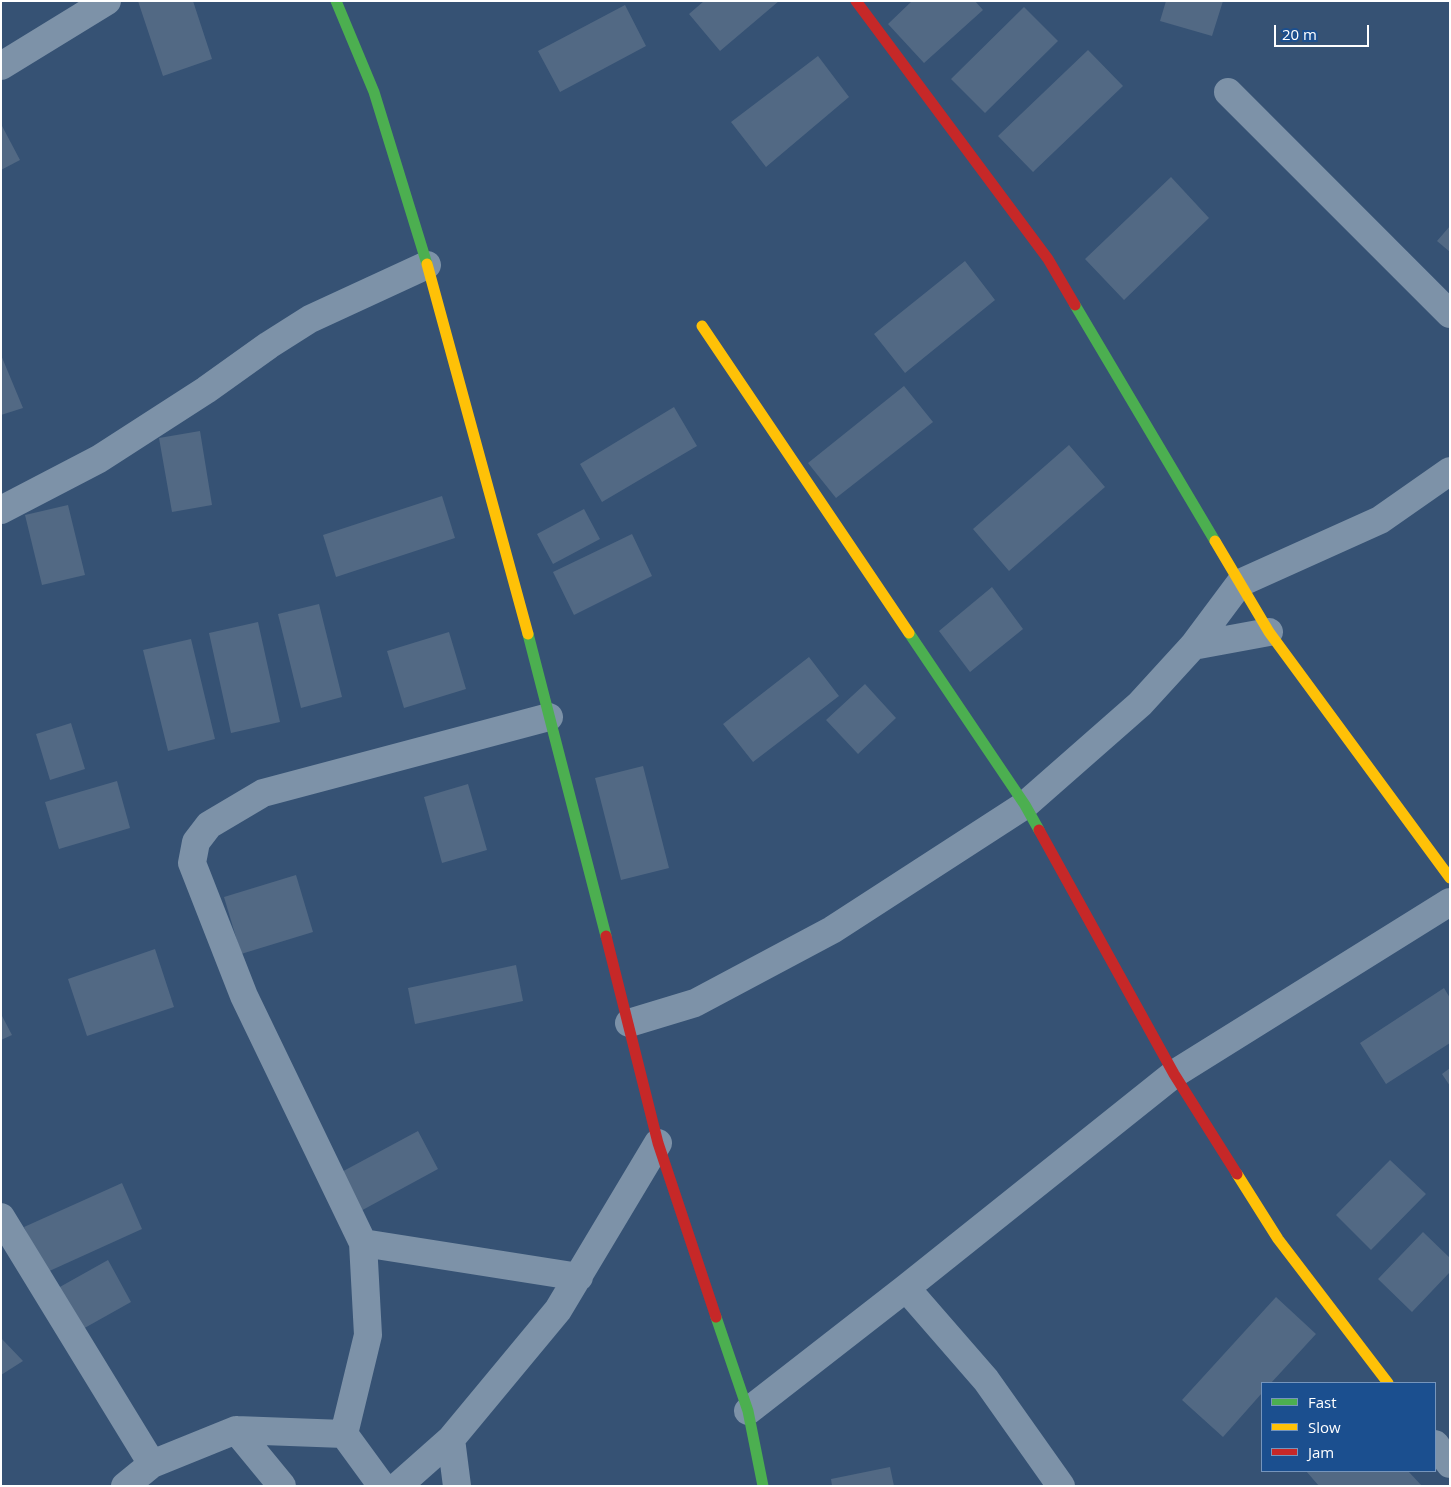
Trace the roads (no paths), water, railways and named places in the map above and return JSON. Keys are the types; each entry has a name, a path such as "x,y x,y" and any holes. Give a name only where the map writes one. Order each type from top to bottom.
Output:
{"street":[{"path":"1,66 107,1"},
{"path":"336,1 374,92 427,265 509,563 630,1023 658,1143 748,1411 763,1486"},
{"path":"856,1 1048,259 1269,632 1450,878"},
{"path":"1228,92 1450,314"},
{"path":"1,510 99,459 206,390 268,345 310,319 427,265"},
{"path":"702,326 1025,804 1174,1074 1278,1239 1387,1382"},
{"path":"630,1023 695,1003 832,930 1025,804 1140,704 1193,646 1240,583 1380,520 1450,471"},
{"path":"1193,646 1269,632"},
{"path":"382,1486 344,1434 368,1335 363,1243 244,996 192,863 196,842 209,825 263,793 549,717"},
{"path":"748,1411 906,1288 1174,1074 1450,902"},
{"path":"398,1486 451,1439 558,1310 658,1143"},
{"path":"1,1217 152,1464"},
{"path":"363,1243 579,1277"},
{"path":"906,1288 986,1380 1061,1486"},
{"path":"125,1486 152,1464 236,1430 344,1434"},
{"path":"236,1430 282,1486"},
{"path":"451,1439 457,1486"},
{"path":"1436,1445 1450,1464"}]}
